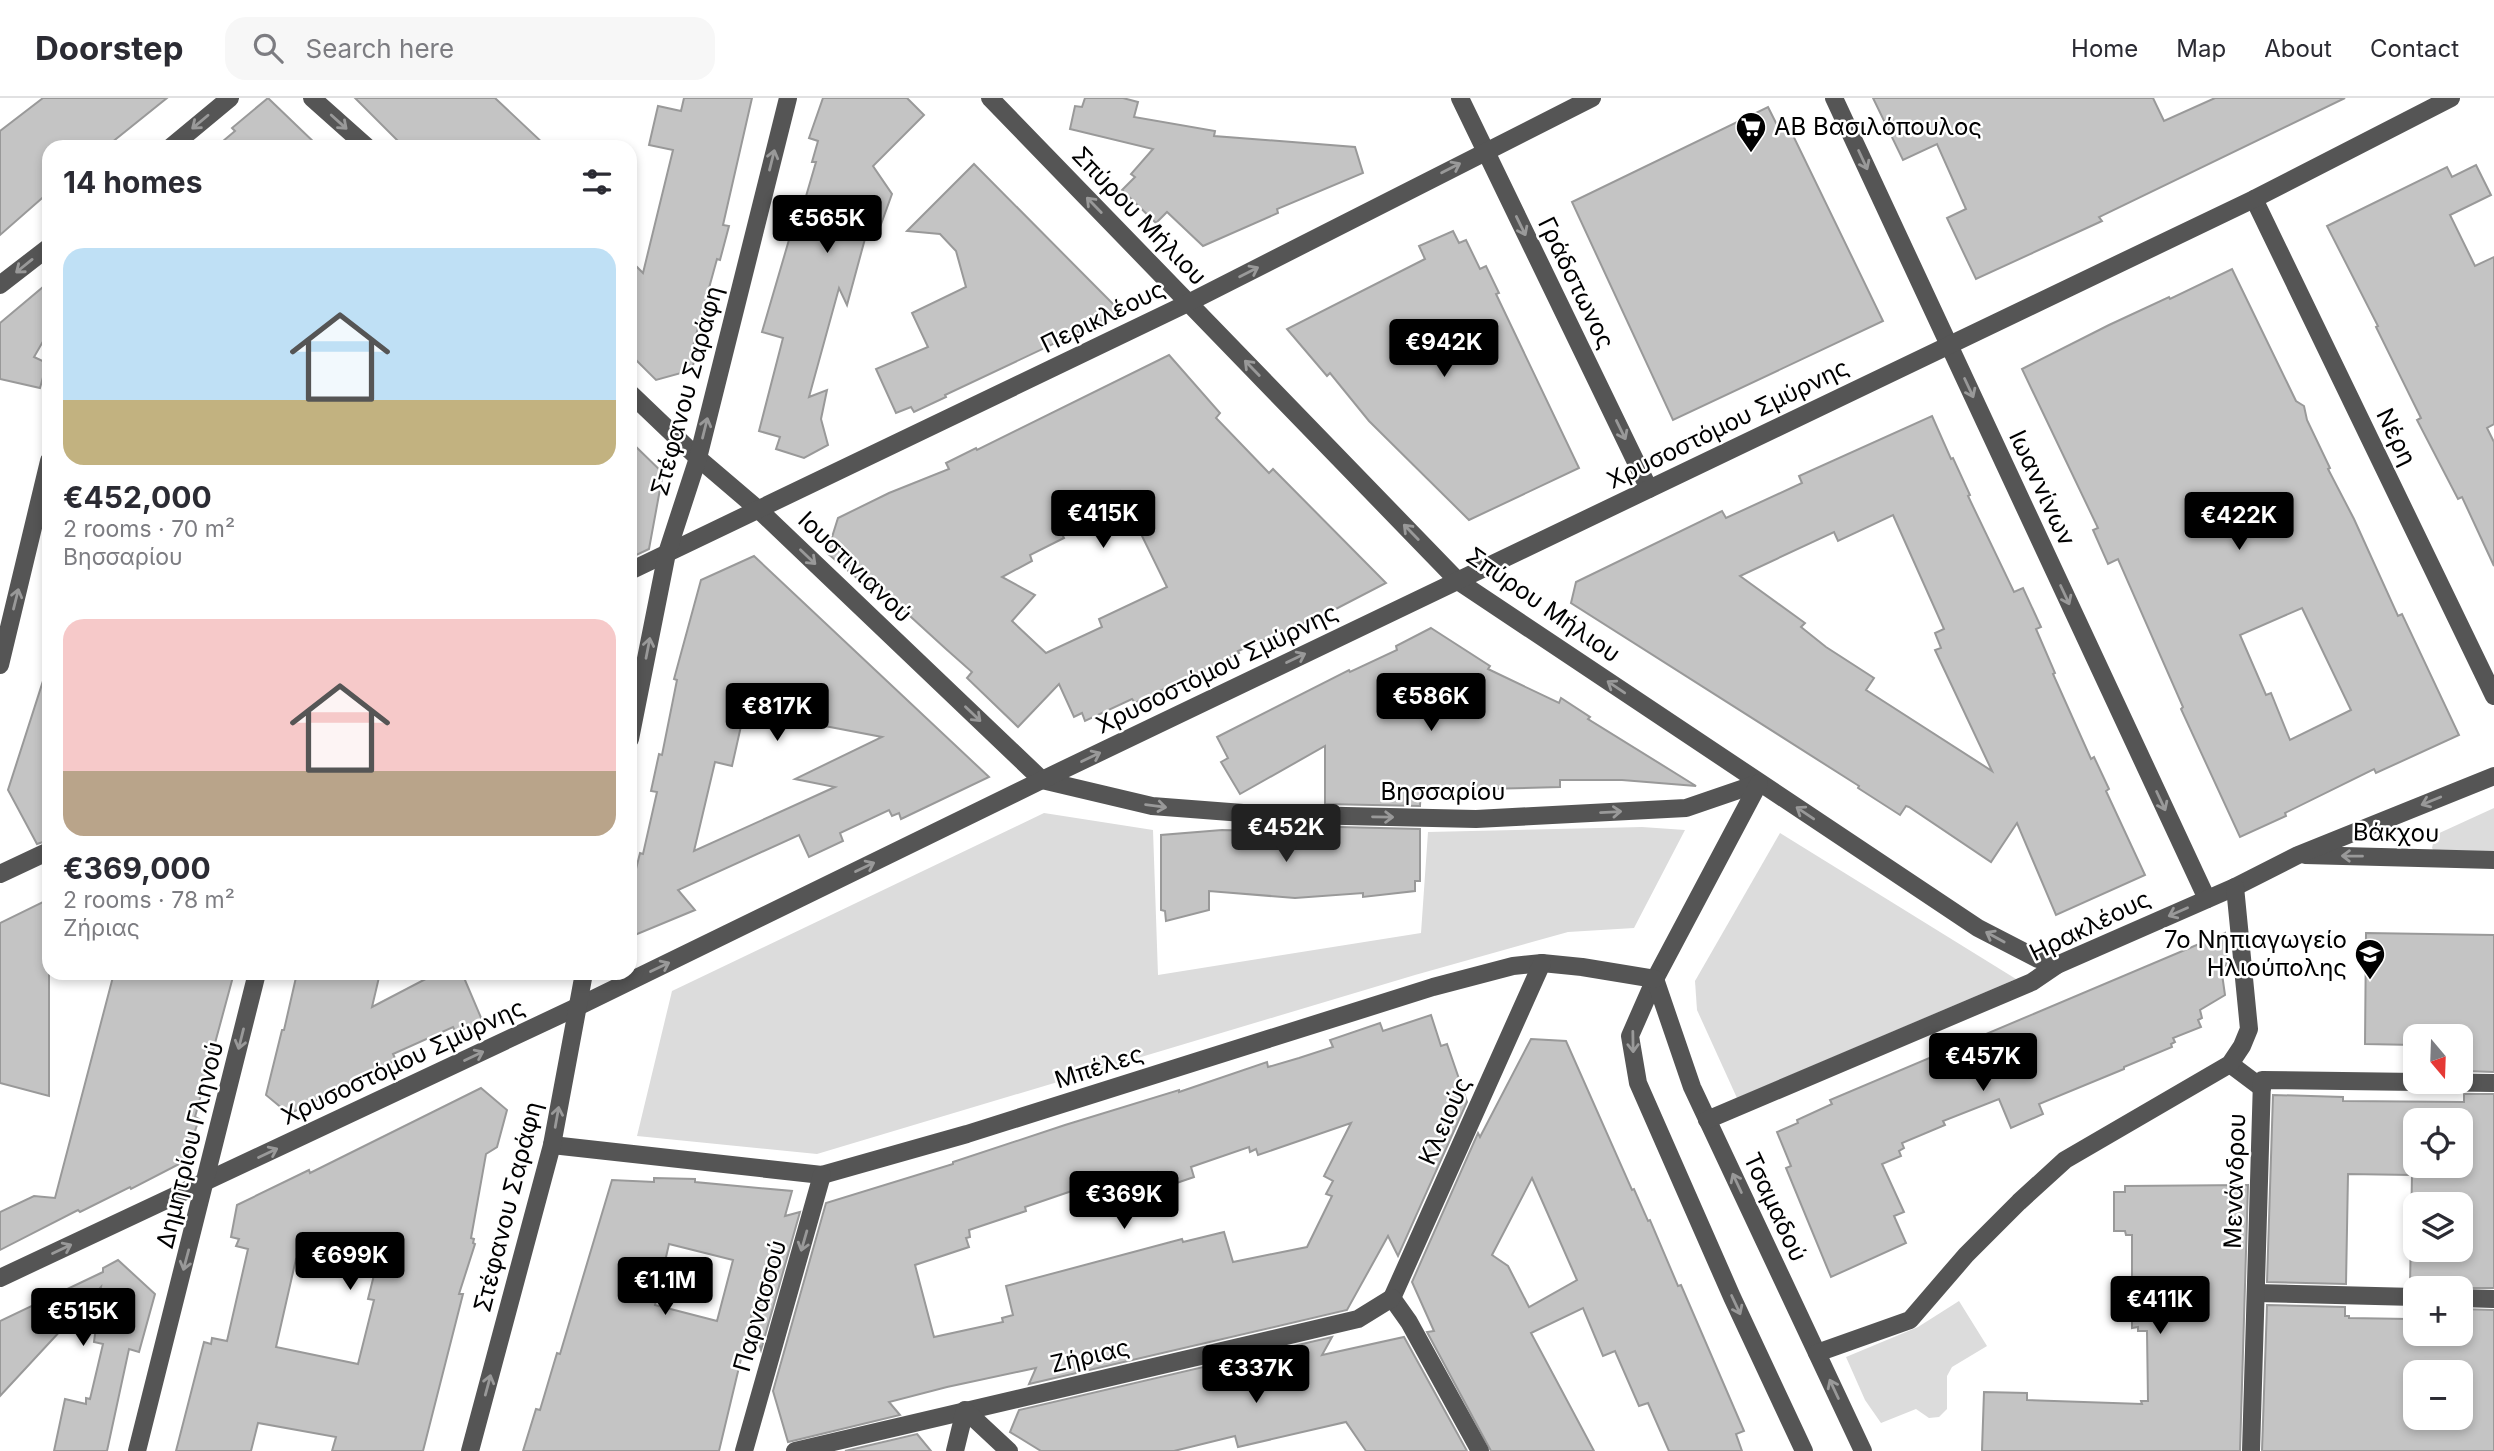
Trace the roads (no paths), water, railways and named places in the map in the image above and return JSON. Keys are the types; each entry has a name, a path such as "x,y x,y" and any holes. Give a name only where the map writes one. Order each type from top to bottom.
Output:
{"street":[{"path":"179,140 230,98"},
{"path":"312,98 359,140"},
{"name":"Στέφανου Σαράφη","path":"637,704 667,554 698,458 788,98"},
{"name":"Σπύρου Μήλιου","path":"990,98 1458,581 1978,928 2038,959 2057,965"},
{"name":"Γράδστωνος","path":"1460,98 1649,489"},
{"name":"Περικλέους","path":"637,568 1188,303 1592,98"},
{"name":"Ιωαννίνων","path":"1834,98 2207,899"},
{"name":"Χρυσοστόμου Σμύρνης","path":"637,978 1042,780 2254,199 2451,98"},
{"name":"Νέρη","path":"2254,199 2494,696"},
{"path":"0,285 42,252"},
{"name":"Ιουστινιανού","path":"637,400 698,458 759,510 1042,780"},
{"path":"0,665 42,490"},
{"name":"Ηρακλέους","path":"1707,1120 2032,982 2057,965 2235,887 2298,855 2494,776"},
{"name":"Βησσαρίου","path":"1042,780 1152,806 1256,814 1476,819 1686,808 1759,783"},
{"path":"1759,783 1655,979 1630,1036 1638,1083 1732,1297 1804,1451"},
{"path":"0,874 42,854"},
{"name":"Βάκχου","path":"2298,855 2494,860"},
{"path":"1817,1353 1910,1320 1966,1255 2065,1160 2230,1063 2242,1046 2249,1029 2235,887"},
{"name":"Μπέλες","path":"552,1145 822,1175 967,1134 1433,987 1513,967 1542,963 1655,979"},
{"name":"Κλειούς","path":"1392,1298 1542,963"},
{"name":"Τσαμαδού","path":"1655,979 1692,1087 1863,1451"},
{"name":"Δημητρίου Γληνού","path":"137,1451 255,980"},
{"name":"Στέφανου Σαράφη","path":"470,1451 552,1145 583,980"},
{"name":"Χρυσοστόμου Σμύρνης","path":"0,1278 632,980"},
{"path":"2230,1063 2262,1084 2494,1083"},
{"name":"Μενάνδρου","path":"2251,1451 2262,1084"},
{"name":"Παρνασσού","path":"744,1451 822,1175"},
{"path":"2256,1293 2403,1297"},
{"path":"1392,1298 1409,1322 1480,1451"},
{"name":"Ζήριας","path":"795,1451 1358,1319 1392,1298"},
{"path":"2473,1298 2494,1299"},
{"path":"955,1451 965,1410 1009,1451"}],"place":[{"name":"ΑΒ Βασιλόπουλος","path":"1751,154"},
{"name":"7ο Νηπιαγωγείο Ηλιούπολης","path":"2370,981"}]}
